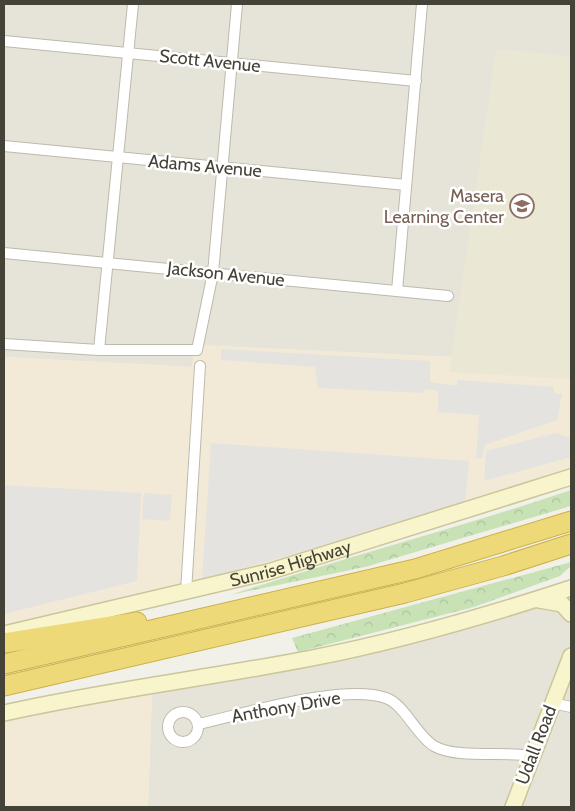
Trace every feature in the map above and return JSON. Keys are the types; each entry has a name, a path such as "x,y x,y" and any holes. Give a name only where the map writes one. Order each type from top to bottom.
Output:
{"highway":[{"name":"Sunrise Highway","path":"4,664 415,569 571,521"},
{"path":"4,686 405,593 496,568 571,544"},
{"path":"4,643 149,620 226,613"},
{"path":"4,692 63,673"}],"main road":[{"name":"Sunrise Highway","path":"4,634 268,572 571,476"},
{"path":"4,713 99,693 262,668 339,652 443,628 571,588"},
{"path":"538,599 562,604 571,614"},
{"name":"Udall Road","path":"513,807 571,656"}],"street":[{"path":"99,350 133,4"},
{"path":"4,344 99,350 198,350 213,274 237,4"},
{"path":"397,291 422,4"},
{"name":"Scott Avenue","path":"4,41 416,80"},
{"name":"Adams Avenue","path":"4,146 406,185"},
{"name":"Jackson Avenue","path":"4,253 448,296"},
{"path":"186,592 200,366"},
{"name":"Anthony Drive","path":"198,724 330,695 366,696 386,698 434,746 452,752 532,756"},
{"path":"552,704 571,707"}],"shaded area":[{"path":"4,4 571,4 571,379 449,372 451,357 195,345 192,367 4,357"},
{"name":"Masera Learning Center","path":"496,49 571,56 571,379 449,372"},
{"path":"195,345 451,357 450,372 571,379 571,478 205,587 4,631 4,357 192,367"},
{"path":"221,349 430,361 430,382 457,386 457,380 554,387 554,393 562,394 557,420 485,445 482,458 476,458 479,415 438,412 438,391 425,389 424,393 318,388 315,367 221,360"},
{"path":"556,433 571,438 571,457 484,481 486,451"},
{"path":"211,443 469,461 465,505 202,580"},
{"path":"4,485 141,493 137,581 4,614"},
{"path":"144,493 172,495 170,521 142,519"},
{"path":"571,580 571,807 148,807 152,691 488,612"},
{"path":"152,691 148,807 4,807 4,722"}],"green space":[{"path":"571,490 571,506 365,567 230,595 486,517"},
{"path":"571,562 571,566 560,576 474,607 298,652 292,638"}],"place":[{"name":"Masera Learning Center","path":"522,206"}]}
